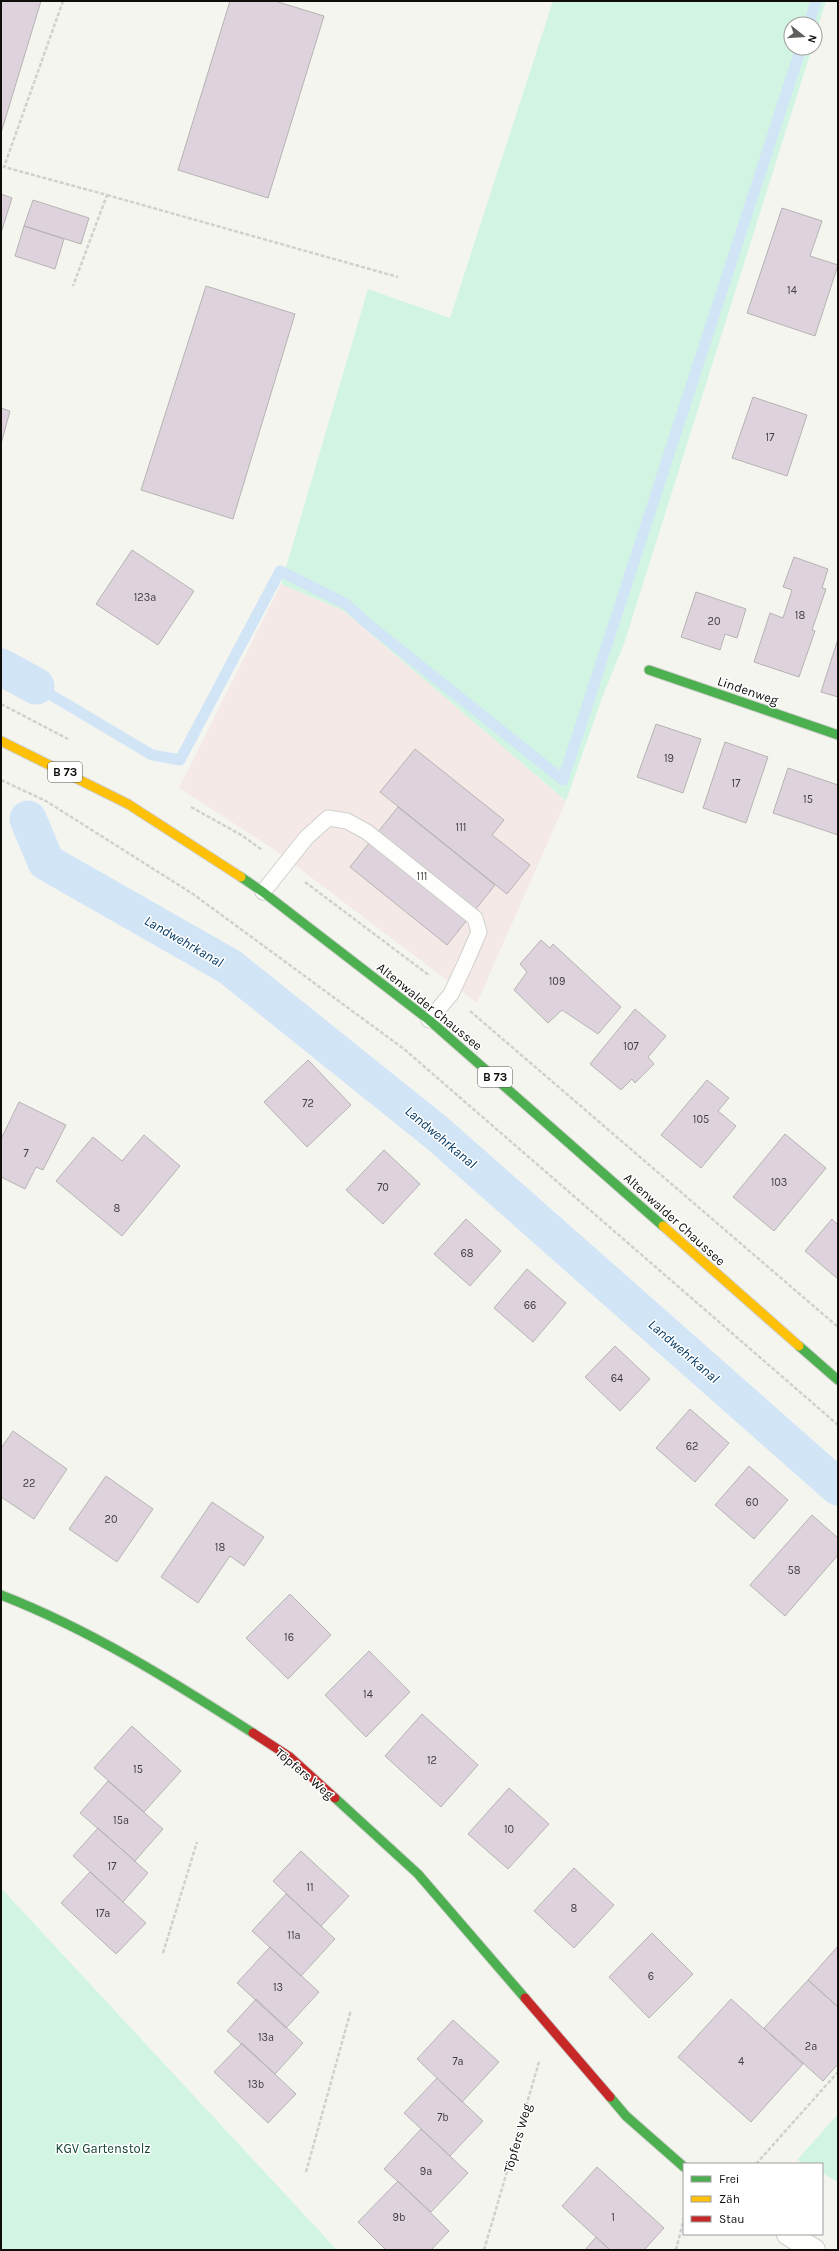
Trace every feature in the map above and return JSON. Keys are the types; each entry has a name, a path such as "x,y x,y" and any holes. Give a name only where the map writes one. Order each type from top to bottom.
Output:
{"street":[{"name":"Lindenweg","path":"649,670 838,735"},
{"name":"Altenwalder Chaussee","path":"1,741 128,804 263,892 429,1020 838,1380"},
{"name":"Töpfers Weg","path":"1,1595 37,1609 158,1672 290,1757 418,1874 626,2116 683,2166"},
{"path":"790,2235 814,2250"}],"lane":[{"path":"263,892 306,838 328,818 347,821 367,832 475,918 479,932 466,962 450,994 429,1020"}],"path":[{"path":"63,1 3,166 398,278"},
{"path":"73,286 107,195"},
{"path":"1,780 46,801 193,894 404,1049 838,1425"},
{"path":"163,1953 196,1842"},
{"path":"306,2172 351,2010"},
{"name":"Töpfers Weg","path":"484,2250 549,2027"},
{"path":"757,2163 838,2072"},
{"path":"676,2250 683,2222"}],"shaded area":[{"path":"281,584 344,611 566,801 477,1003 275,850 179,788"}],"green space":[{"path":"553,1 826,1 821,16 783,16 783,56 809,56 624,644 602,698 566,801 344,611 281,584 368,289 450,318"},
{"name":"KGV Gartenstolz","path":"1,1888 337,2250 1,2250"},
{"path":"838,2114 838,2182 823,2174 823,2163 802,2163 797,2160"}],"building":[{"path":"1,1 41,1 1,133"},
{"path":"230,1 275,1 324,16 268,198 178,170"},
{"path":"1,194 12,198 1,233"},
{"path":"33,200 89,218 81,244 24,226"},
{"path":"782,208 822,221 810,256 838,265 815,336 747,313"},
{"path":"24,226 64,239 55,269 15,256"},
{"path":"206,286 295,314 233,519 141,490"},
{"path":"753,397 807,415 787,476 732,458"},
{"path":"1,408 10,411 1,444"},
{"path":"132,550 194,591 158,645 96,604"},
{"path":"794,557 828,569 822,588 826,589 812,630 815,631 799,677 754,662 770,613 783,618 792,590 783,587"},
{"path":"696,592 746,609 737,638 725,634 720,650 681,637"},
{"path":"838,639 838,697 821,692"},
{"path":"656,724 701,739 683,793 637,777"},
{"path":"725,742 768,757 746,823 703,808"},
{"path":"415,749 504,820 492,835 530,865 507,894 380,792"},
{"path":"788,768 838,785 838,835 773,813"},
{"path":"398,807 495,885 447,945 350,867"},
{"path":"541,940 550,948 553,944 621,1007 598,1034 562,1010 548,1023 514,990 527,972 520,964"},
{"path":"635,1009 666,1036 648,1057 654,1064 635,1083 632,1079 621,1090 590,1064"},
{"path":"308,1060 351,1105 307,1147 264,1102"},
{"path":"707,1080 729,1098 718,1111 736,1126 701,1168 661,1135"},
{"path":"19,1102 66,1125 43,1170 36,1167 25,1189 1,1177 1,1139"},
{"path":"785,1134 826,1168 774,1231 733,1197"},
{"path":"144,1135 180,1166 122,1236 56,1181 93,1137 122,1161"},
{"path":"384,1150 420,1184 383,1224 346,1190"},
{"path":"466,1219 501,1251 470,1286 434,1254"},
{"path":"832,1219 838,1225 838,1279 805,1251"},
{"path":"527,1269 566,1303 533,1342 494,1308"},
{"path":"615,1346 650,1379 620,1411 585,1377"},
{"path":"690,1409 729,1443 695,1482 656,1448"},
{"path":"13,1431 67,1469 34,1519 1,1497 1,1448"},
{"path":"749,1466 788,1500 754,1539 715,1505"},
{"path":"106,1476 153,1509 117,1562 69,1529"},
{"path":"212,1502 264,1537 244,1566 230,1556 198,1603 161,1577"},
{"path":"812,1515 838,1538 838,1555 785,1616 750,1585"},
{"path":"290,1594 331,1635 288,1679 246,1638"},
{"path":"369,1651 410,1692 366,1737 325,1695"},
{"path":"422,1714 478,1765 441,1807 385,1756"},
{"path":"132,1726 181,1771 144,1812 94,1768"},
{"path":"108,1781 163,1829 135,1861 80,1813"},
{"path":"509,1788 549,1824 508,1869 468,1834"},
{"path":"98,1828 148,1873 123,1902 73,1856"},
{"path":"301,1851 349,1896 321,1926 273,1881"},
{"path":"574,1868 614,1905 574,1948 534,1911"},
{"path":"90,1872 146,1923 116,1954 61,1903"},
{"path":"286,1894 335,1939 301,1976 252,1931"},
{"path":"652,1933 693,1974 649,2018 609,1977"},
{"path":"838,1946 838,2007 808,1980"},
{"path":"270,1947 319,1992 286,2028 237,1983"},
{"path":"808,1980 838,2007 838,2064 823,2081 764,2028"},
{"path":"256,1999 303,2043 275,2074 227,2031"},
{"path":"731,1999 803,2064 751,2122 678,2057"},
{"path":"453,2020 499,2062 462,2102 417,2059"},
{"path":"242,2043 296,2094 268,2123 214,2072"},
{"path":"437,2078 483,2121 450,2156 404,2113"},
{"path":"421,2129 468,2173 431,2212 384,2169"},
{"path":"597,2167 664,2228 644,2250 610,2250 562,2206"},
{"path":"398,2181 449,2231 431,2250 386,2250 358,2222"},
{"path":"596,2237 610,2250 585,2250"}],"waterway":[{"path":"811,16 816,1"},
{"path":"36,686 152,755 180,760 280,571 346,604 368,624 563,780 798,56"},
{"name":"Landwehrkanal","path":"1,667 36,686"},
{"name":"Landwehrkanal","path":"28,819 46,862 230,967 437,1133 838,1487"}],"traffic: fast":[{"path":"649,670 838,735"},
{"path":"241,877 263,892 429,1020 663,1226"},
{"path":"799,1346 838,1380"},
{"path":"1,1595 99,1640 192,1694 253,1733"},
{"path":"335,1798 418,1874 525,1998"},
{"path":"610,2097 626,2116 683,2166"}],"traffic: slow":[{"path":"1,741 128,804 241,877"},
{"path":"663,1226 799,1346"}],"traffic: jam":[{"path":"253,1733 290,1757 335,1798"},
{"path":"525,1998 610,2097"}]}
